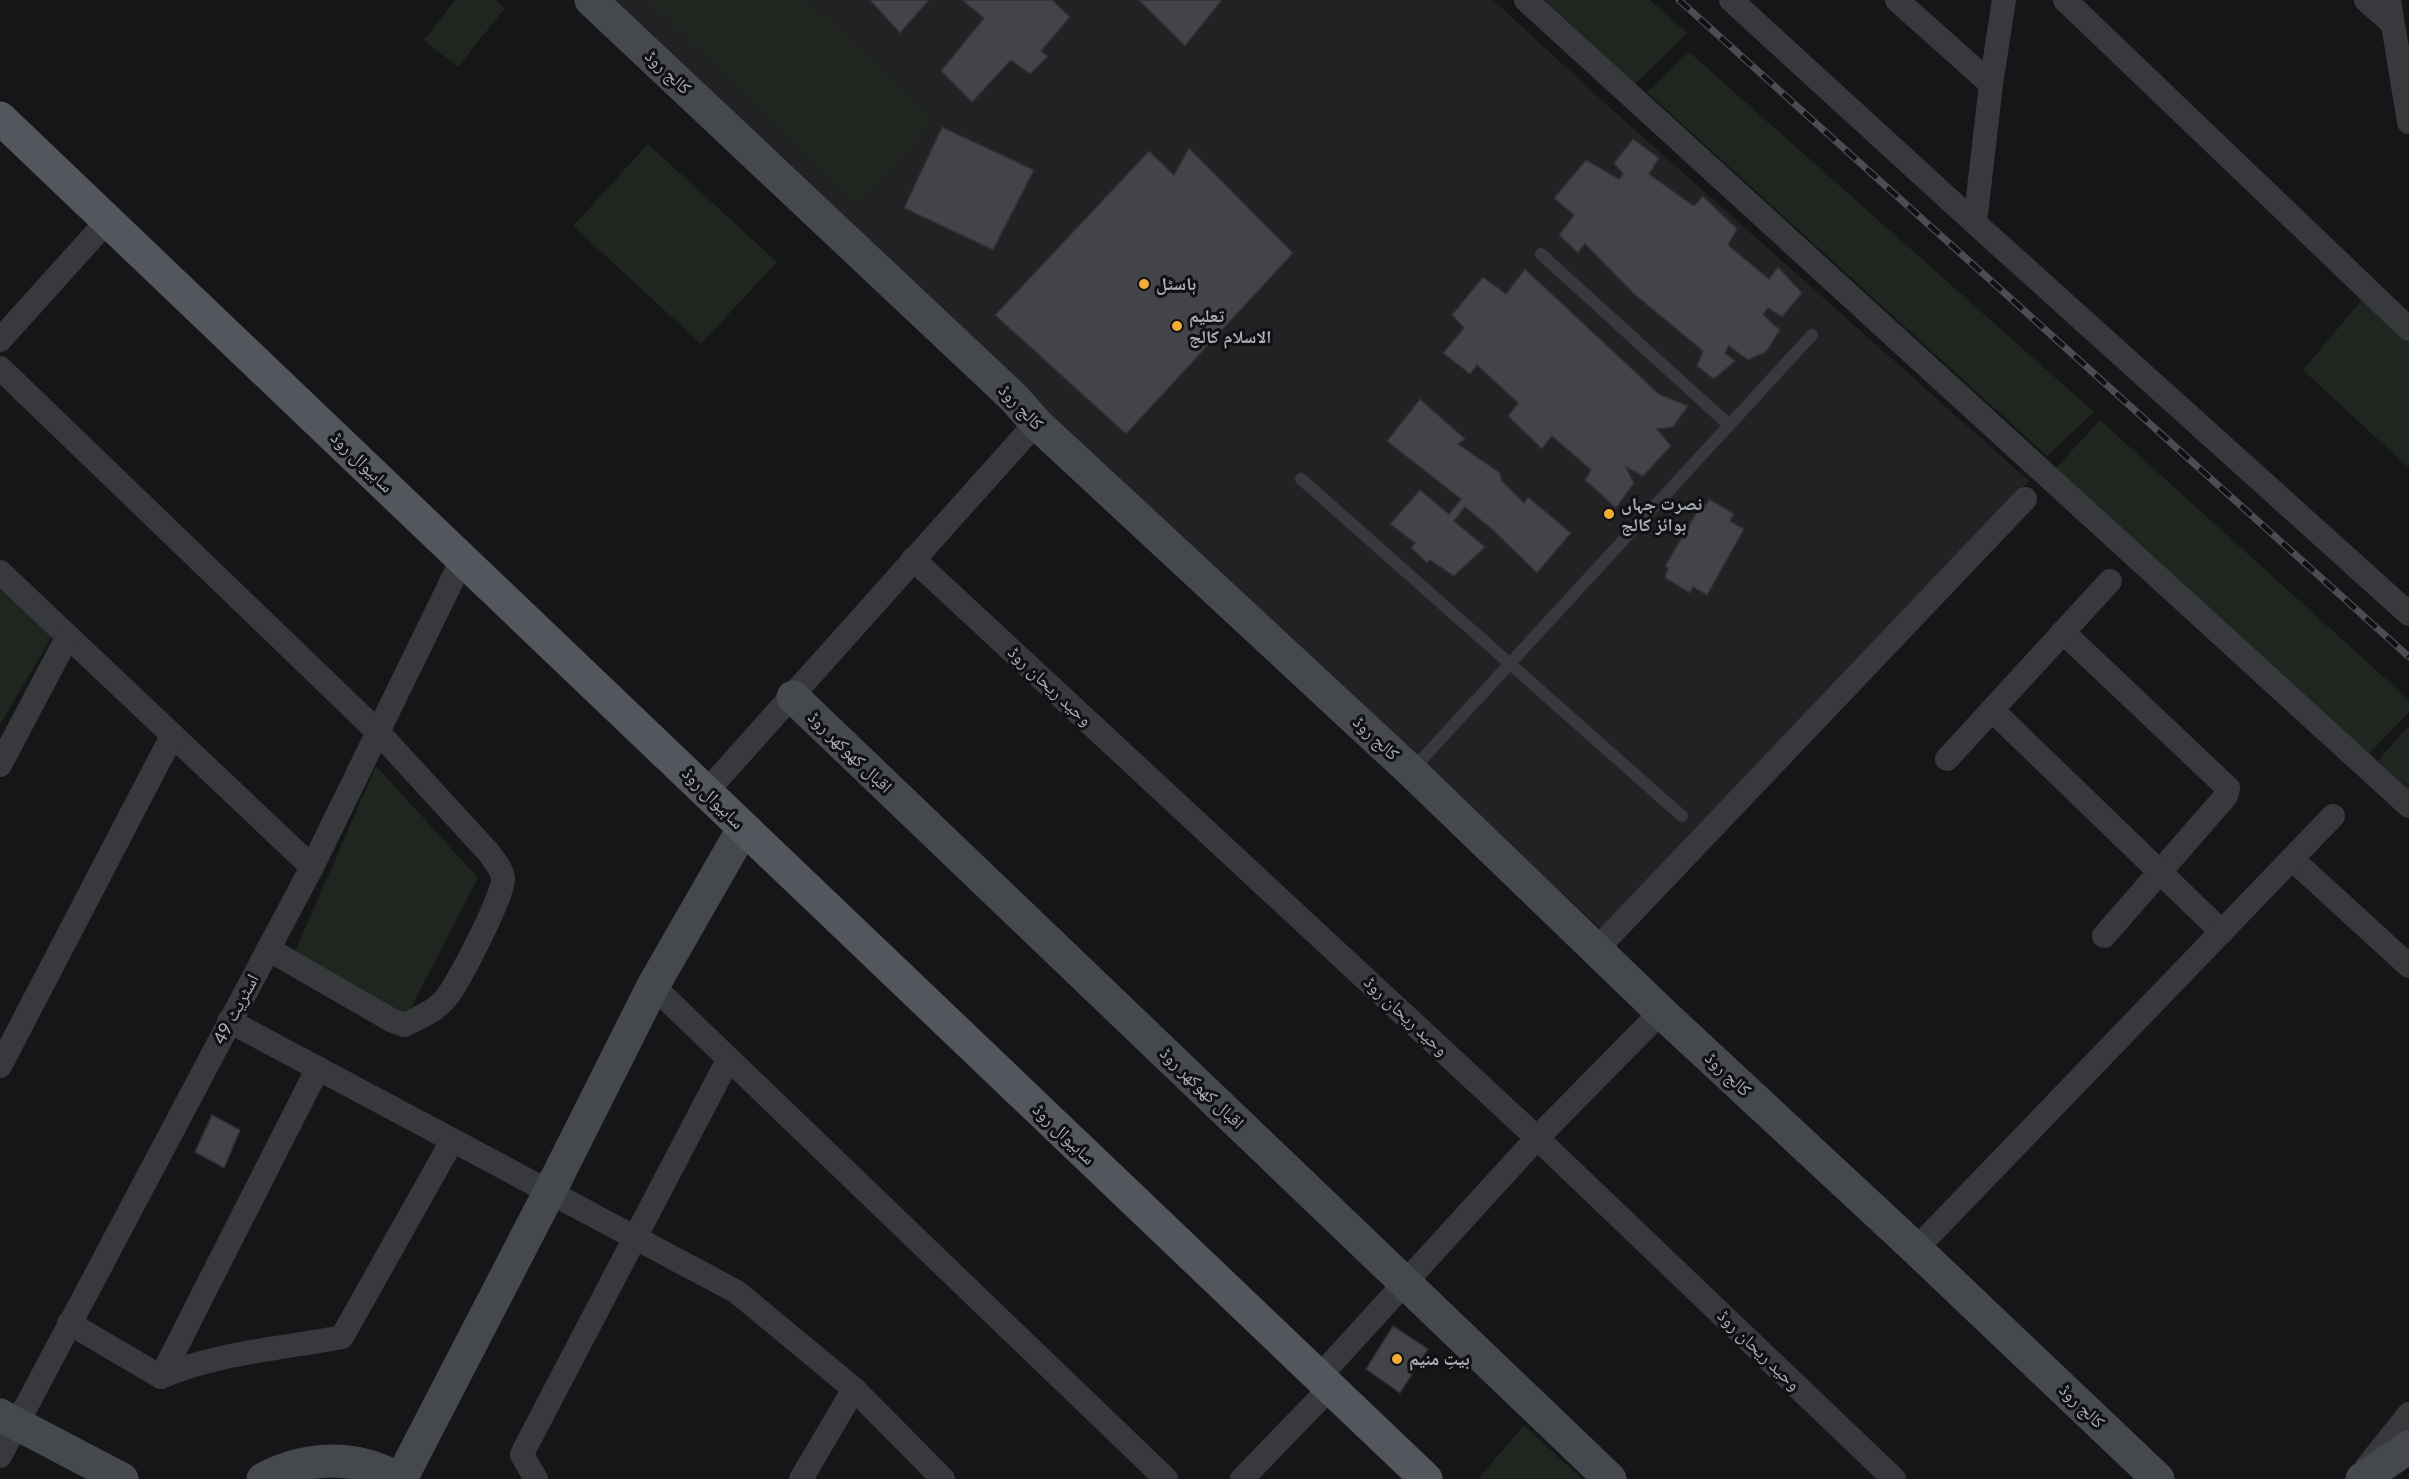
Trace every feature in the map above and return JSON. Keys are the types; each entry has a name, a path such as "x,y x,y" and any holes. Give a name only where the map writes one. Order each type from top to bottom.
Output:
{"main road":[{"name":"ساہیوال روڈ","path":"0,118 1426,1479"}],"street":[{"name":"کالج روڈ","path":"591,0 1014,398 1036,423 1411,771 1661,1012 1916,1249 2158,1479"},
{"path":"1526,0 2409,806"},
{"path":"1731,0 2409,614"},
{"path":"1897,0 1991,84"},
{"path":"1975,223 1991,84 2004,0"},
{"path":"2065,0 2409,329"},
{"path":"2366,0 2391,12 2409,122"},
{"path":"0,340 108,220"},
{"path":"0,368 379,732 499,866 504,880 490,916 446,999 426,1014 404,1025 391,1020 268,949"},
{"path":"707,791 1036,423"},
{"path":"1597,949 2025,499"},
{"name":"اسٹریٹ 49","path":"0,1456 9,1419 69,1323 312,867 463,558"},
{"name":"وحید ریحان روڈ","path":"913,559 1537,1138 1894,1479"},
{"path":"0,572 312,867"},
{"path":"1947,759 2110,581"},
{"path":"2063,632 2228,788 2226,796 2104,936"},
{"path":"0,765 68,636"},
{"name":"اقبال کھوکھر روڈ","path":"793,697 1610,1479"},
{"path":"1992,710 2222,932"},
{"path":"3,1054 172,736"},
{"path":"1916,1249 2333,816"},
{"path":"263,1479 282,1469 312,1461 342,1460 384,1471 399,1479 549,1193 653,986 743,829"},
{"path":"2292,859 2409,966"},
{"path":"653,986 1166,1479"},
{"path":"1242,1479 1325,1383 1406,1282 1537,1138 1661,1012"},
{"path":"230,1021 737,1292 854,1389 944,1479"},
{"path":"536,1479 522,1455 525,1448 728,1060"},
{"path":"161,1377 318,1068"},
{"path":"161,1377 181,1368 260,1348 342,1337 452,1141"},
{"path":"69,1323 161,1377"},
{"path":"801,1479 854,1389"},
{"path":"2360,1479 2409,1414"},
{"path":"9,1419 122,1479"},
{"path":"2360,1479 2409,1448"}],"lane":[{"path":"1541,254 1729,425"},
{"path":"1411,771 1812,335"},
{"path":"1301,479 1682,816"}],"shaded area":[{"path":"455,0 495,0 505,8 458,67 424,40"},
{"path":"614,0 1493,0 1607,105 2029,481 1602,930 1188,547"},
{"path":"647,0 807,0 934,120 858,206"},
{"path":"1545,0 1650,0 1687,33 1635,84"},
{"path":"1689,52 2094,412 2047,456 1647,92"},
{"path":"648,144 777,262 701,344 573,226"},
{"path":"2365,296 2409,337 2409,468 2303,370"},
{"path":"2100,420 2409,700 2409,712 2367,756 2055,469"},
{"path":"0,588 52,636 0,725"},
{"path":"2409,725 2409,789 2378,761"},
{"path":"376,766 478,878 405,1019 293,956"},
{"path":"1524,1425 1582,1479 1478,1479"}],"building":[{"path":"870,0 929,0 900,33"},
{"path":"962,0 1052,0 1070,17 1041,51 1048,56 1030,74 1011,60 972,102 941,71 984,18"},
{"path":"1139,0 1219,0 1221,1 1185,46"},
{"path":"942,127 1034,170 993,250 904,208"},
{"path":"1633,139 1659,158 1649,174 1694,206 1703,196 1737,229 1728,245 1769,279 1778,267 1802,293 1782,317 1768,308 1763,315 1780,330 1766,352 1748,360 1729,346 1725,353 1735,361 1714,379 1697,366 1703,351 1634,294 1585,244 1578,253 1559,235 1574,215 1554,198 1586,160 1619,179 1623,174 1614,163"},
{"name":"ہاسٹل","path":"1189,148 1293,253 1126,434 995,315 1149,151 1174,175"},
{"path":"1525,269 1659,394 1688,406 1673,427 1657,429 1671,446 1643,476 1626,467 1634,483 1616,508 1585,480 1591,470 1552,436 1542,449 1508,416 1518,403 1477,365 1470,374 1443,353 1464,328 1452,315 1483,277 1506,294"},
{"path":"1420,399 1465,439 1458,444 1500,473 1502,481 1524,503 1528,497 1571,533 1537,573 1493,530 1465,507 1454,521 1485,547 1454,576 1430,560 1427,563 1411,548 1415,543 1390,524 1420,490 1449,514 1461,499 1387,441"},
{"path":"1709,499 1734,514 1730,521 1744,529 1707,595 1693,587 1690,593 1665,578 1668,568 1665,566 1702,503 1706,505"},
{"path":"212,1115 240,1130 224,1168 195,1152"},
{"name":"بیتِ منیم","path":"1393,1326 1428,1349 1400,1393 1366,1369"}],"railway":[{"path":"1679,0 2409,657"}],"place":[{"name":"ہاسٹل","path":"1144,284"},
{"name":"تعلیم الاسلام کالج","path":"1177,326"},
{"name":"نصرت جہاں بوائز کالج","path":"1609,514"},
{"name":"بیتِ منیم","path":"1397,1359"}]}
